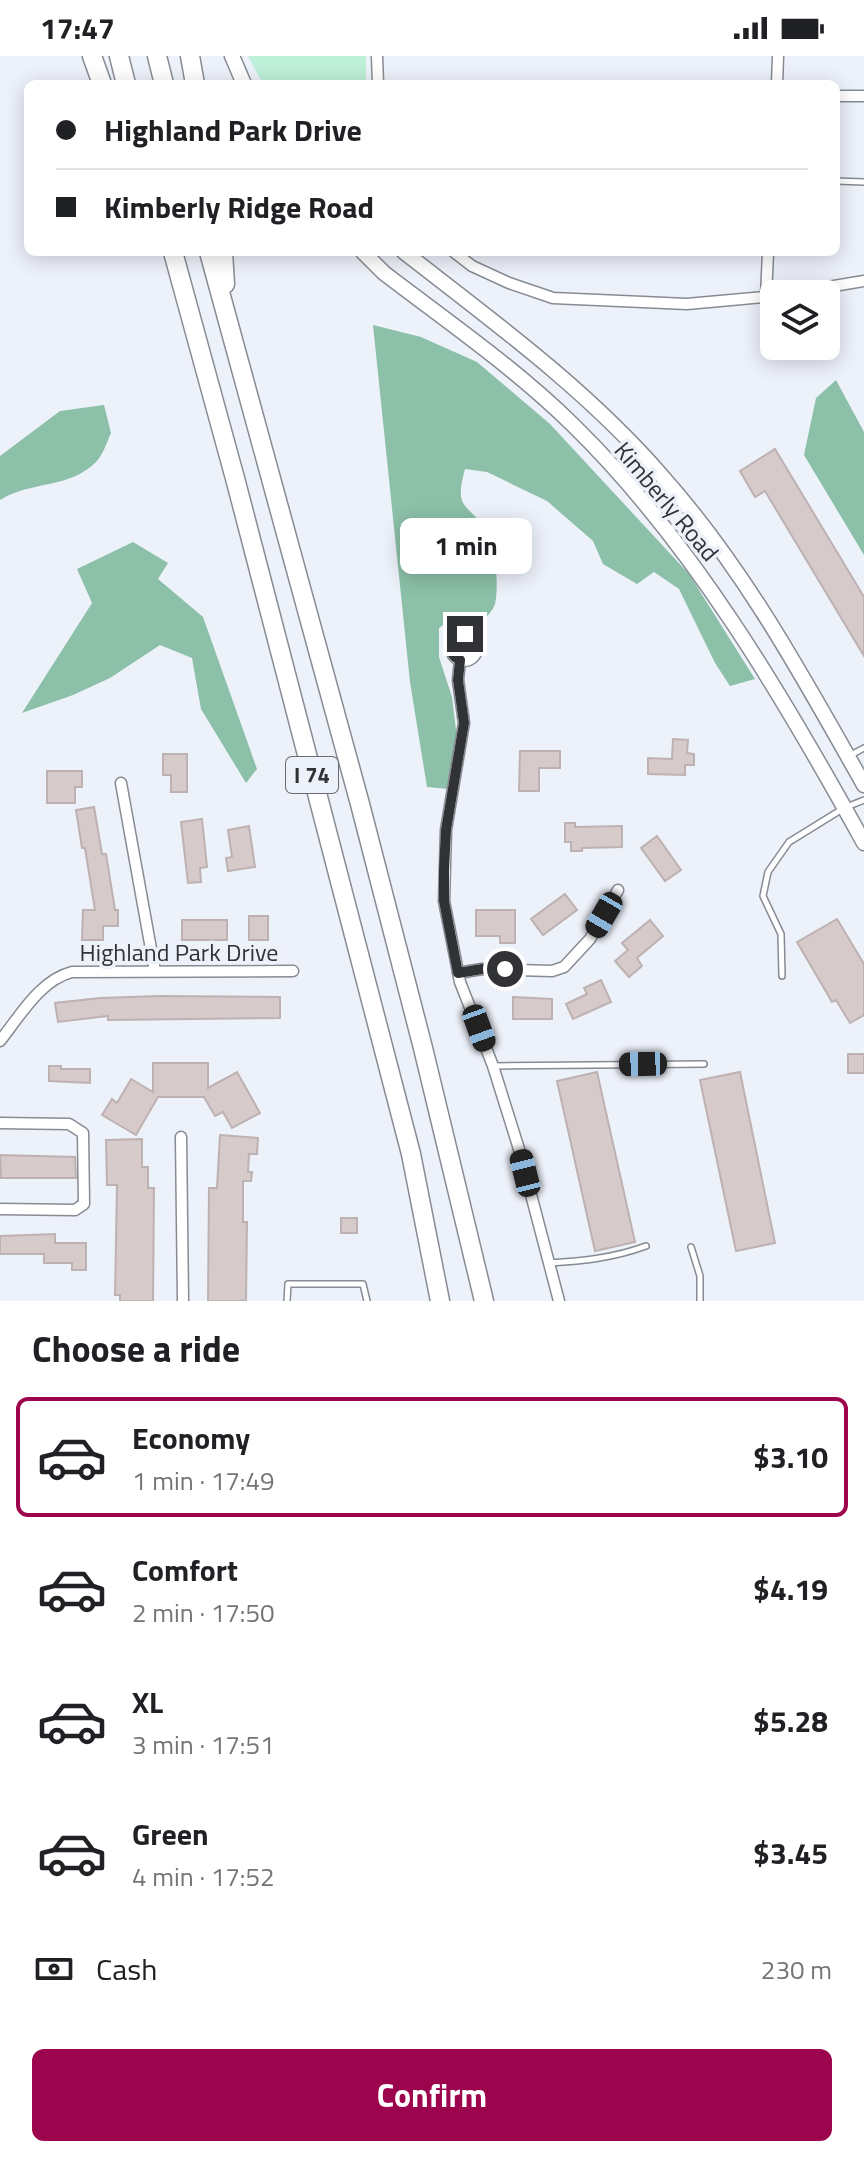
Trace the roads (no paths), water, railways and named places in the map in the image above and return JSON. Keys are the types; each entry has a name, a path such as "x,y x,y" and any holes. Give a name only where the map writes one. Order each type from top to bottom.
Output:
{"highway":[{"path":"92,56 101,80"},
{"path":"119,56 125,80"},
{"path":"157,56 163,80"},
{"path":"190,56 194,80"},
{"name":"I 74","path":"174,256 411,1154 440,1301"},
{"name":"I 74","path":"210,256 368,834 484,1301"},
{"path":"223,256 225,314"}],"main road":[{"path":"232,56 242,80"},
{"name":"Kimberly Road","path":"367,256 384,273 525,380 575,427 646,505 716,595 864,843"},
{"name":"Kimberly Road","path":"409,256 587,398 662,475 743,579 864,785"}],"street":[{"path":"377,56 378,80"},
{"path":"777,80 778,56"},
{"path":"840,96 864,96"},
{"path":"459,256 472,266 553,298 687,304 760,297"},
{"path":"768,256 769,280"},
{"path":"840,285 864,281"},
{"path":"460,660 458,680 464,723 446,830 444,901 458,973 493,1066 519,1149 559,1301"},
{"path":"121,783 155,971"},
{"path":"458,973 482,969 552,971 564,967 590,939 618,890"},
{"name":"Highland Park Drive","path":"0,1041 43,988 60,975 72,972 293,971"},
{"path":"0,1123 69,1124 78,1127 83,1133 84,1204 75,1210 0,1209"},
{"path":"181,1137 183,1301"}],"lane":[{"path":"840,181 864,182"},
{"path":"848,757 864,748"},
{"path":"782,976 781,934 763,896 768,872 789,842 844,808 864,800"},
{"path":"493,1066 704,1064"},
{"path":"548,1263 619,1256 646,1246"},
{"path":"691,1247 700,1276 700,1301"},
{"path":"287,1301 288,1284 363,1284 367,1301"}]}
